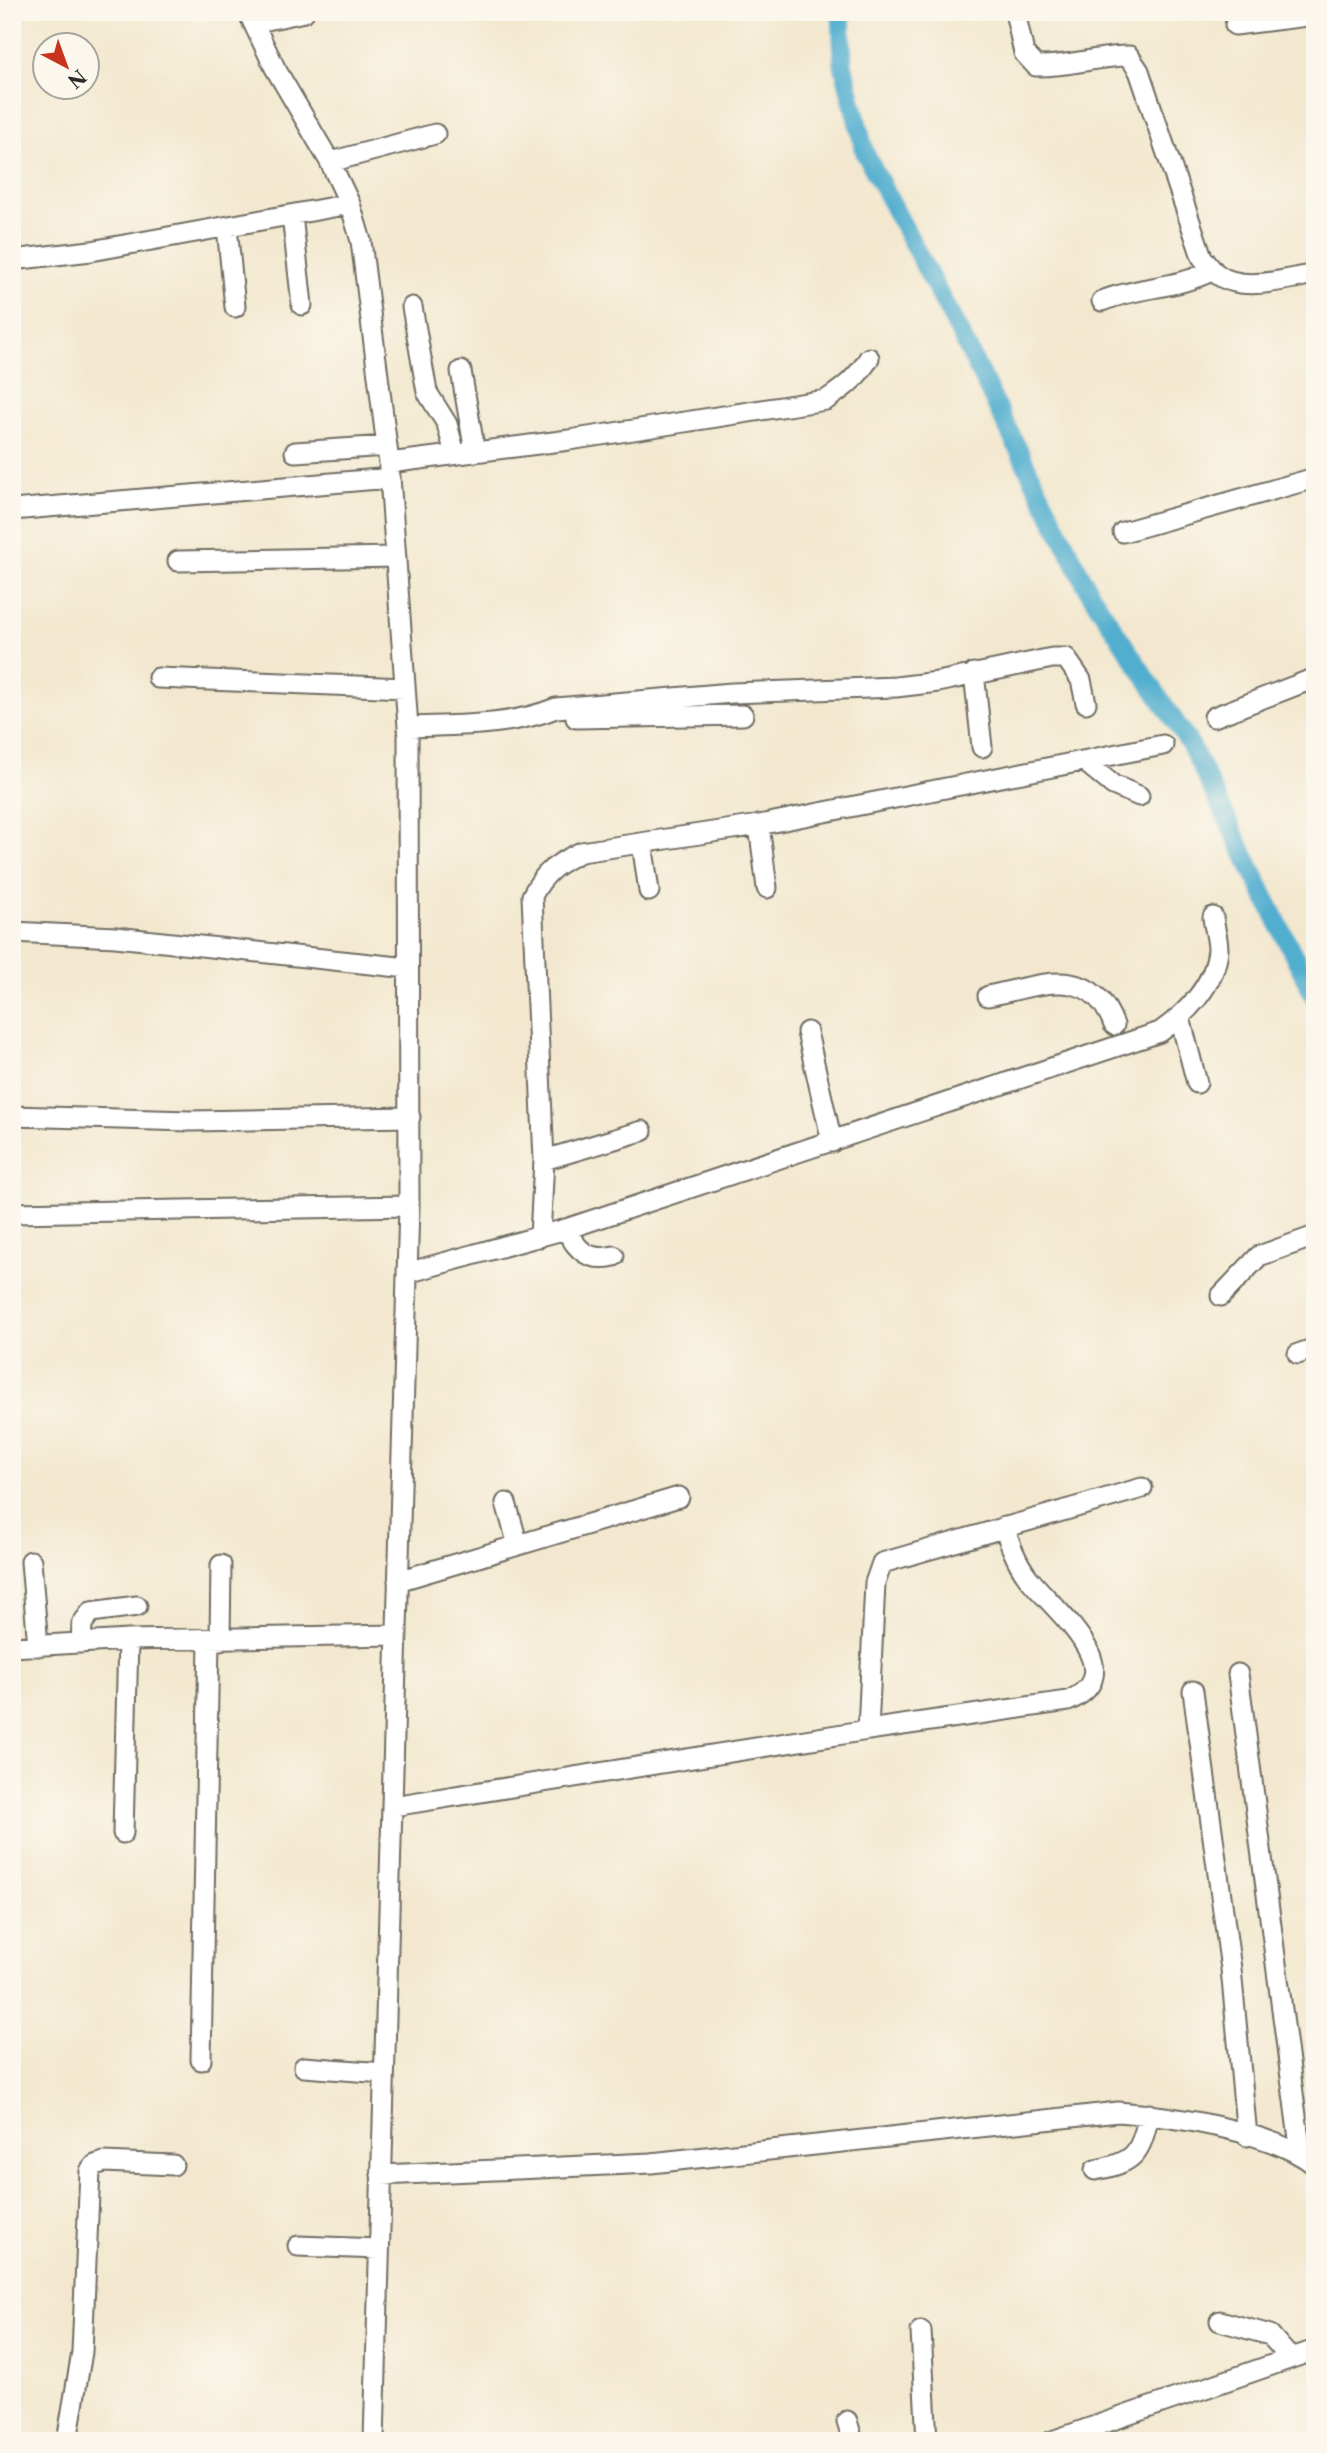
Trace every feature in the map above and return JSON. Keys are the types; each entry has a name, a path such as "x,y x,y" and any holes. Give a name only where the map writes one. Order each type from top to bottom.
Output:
{"street":[{"path":"304,12 250,18 275,68 330,162 350,204 366,268 389,462 408,727 409,1206 374,2441"},
{"path":"1015,12 1024,53 1036,66 1057,66 1109,56 1129,56 1139,71 1202,257 1213,270 1232,281 1264,282 1315,274"},
{"path":"1235,24 1315,15"},
{"path":"330,162 435,134"},
{"path":"12,260 91,251 350,204"},
{"path":"292,215 302,305"},
{"path":"227,227 235,307"},
{"path":"1102,301 1122,293 1194,281 1213,270"},
{"path":"412,307 426,392 465,453"},
{"path":"12,510 465,453 826,400 847,385 862,370 869,358"},
{"path":"461,371 465,453"},
{"path":"295,452 389,462"},
{"path":"1123,532 1315,478"},
{"path":"178,561 396,558"},
{"path":"530,719 568,707 732,692 896,687 1052,658 1066,659 1081,680 1086,703"},
{"path":"974,673 982,747"},
{"path":"158,678 405,688"},
{"path":"1214,717 1315,678"},
{"path":"408,727 530,719 743,715"},
{"path":"540,1237 544,1160 532,896 541,876 581,852 759,825 1163,745"},
{"path":"1084,761 1113,785 1139,796"},
{"path":"759,825 767,888"},
{"path":"642,843 649,891"},
{"path":"407,1273 566,1229 832,1142 1117,1036 1160,1032 1180,1018 1210,979 1218,950 1213,917"},
{"path":"12,932 116,937 408,968"},
{"path":"988,996 1050,984 1078,983 1094,990 1110,1012 1117,1036"},
{"path":"1180,1018 1198,1083"},
{"path":"807,1032 832,1142"},
{"path":"12,1116 190,1121 410,1117"},
{"path":"544,1160 642,1131"},
{"path":"12,1213 409,1206"},
{"path":"566,1229 575,1246 585,1254 599,1260 614,1256"},
{"path":"1221,1296 1259,1256 1315,1236"},
{"path":"869,1730 875,1583 883,1563 1142,1488"},
{"path":"398,1581 680,1497"},
{"path":"506,1503 518,1545"},
{"path":"393,1806 1068,1701 1082,1695 1091,1684 1095,1671 1093,1657 1082,1640 1026,1575 1004,1527"},
{"path":"31,1561 38,1646"},
{"path":"201,2060 215,1640 221,1565"},
{"path":"81,1643 82,1624 91,1612 137,1606"},
{"path":"12,1647 128,1640 396,1635"},
{"path":"123,1833 128,1640"},
{"path":"381,2175 651,2162 1118,2112 1149,2114 1223,2128 1308,2159 1238,1674"},
{"path":"1193,1691 1231,1969 1247,2136"},
{"path":"304,2067 384,2073"},
{"path":"1095,2169 1117,2166 1137,2152 1143,2144 1149,2114"},
{"path":"67,2441 82,2351 90,2171 95,2165 104,2162 173,2165"},
{"path":"298,2246 379,2249"},
{"path":"1220,2321 1270,2335 1290,2358"},
{"path":"921,2331 927,2441"},
{"path":"1052,2441 1315,2350"},
{"path":"847,2421 853,2441"}],"waterway":[{"path":"841,12 843,64 865,153 963,339 1090,593 1190,744 1315,998"}]}
